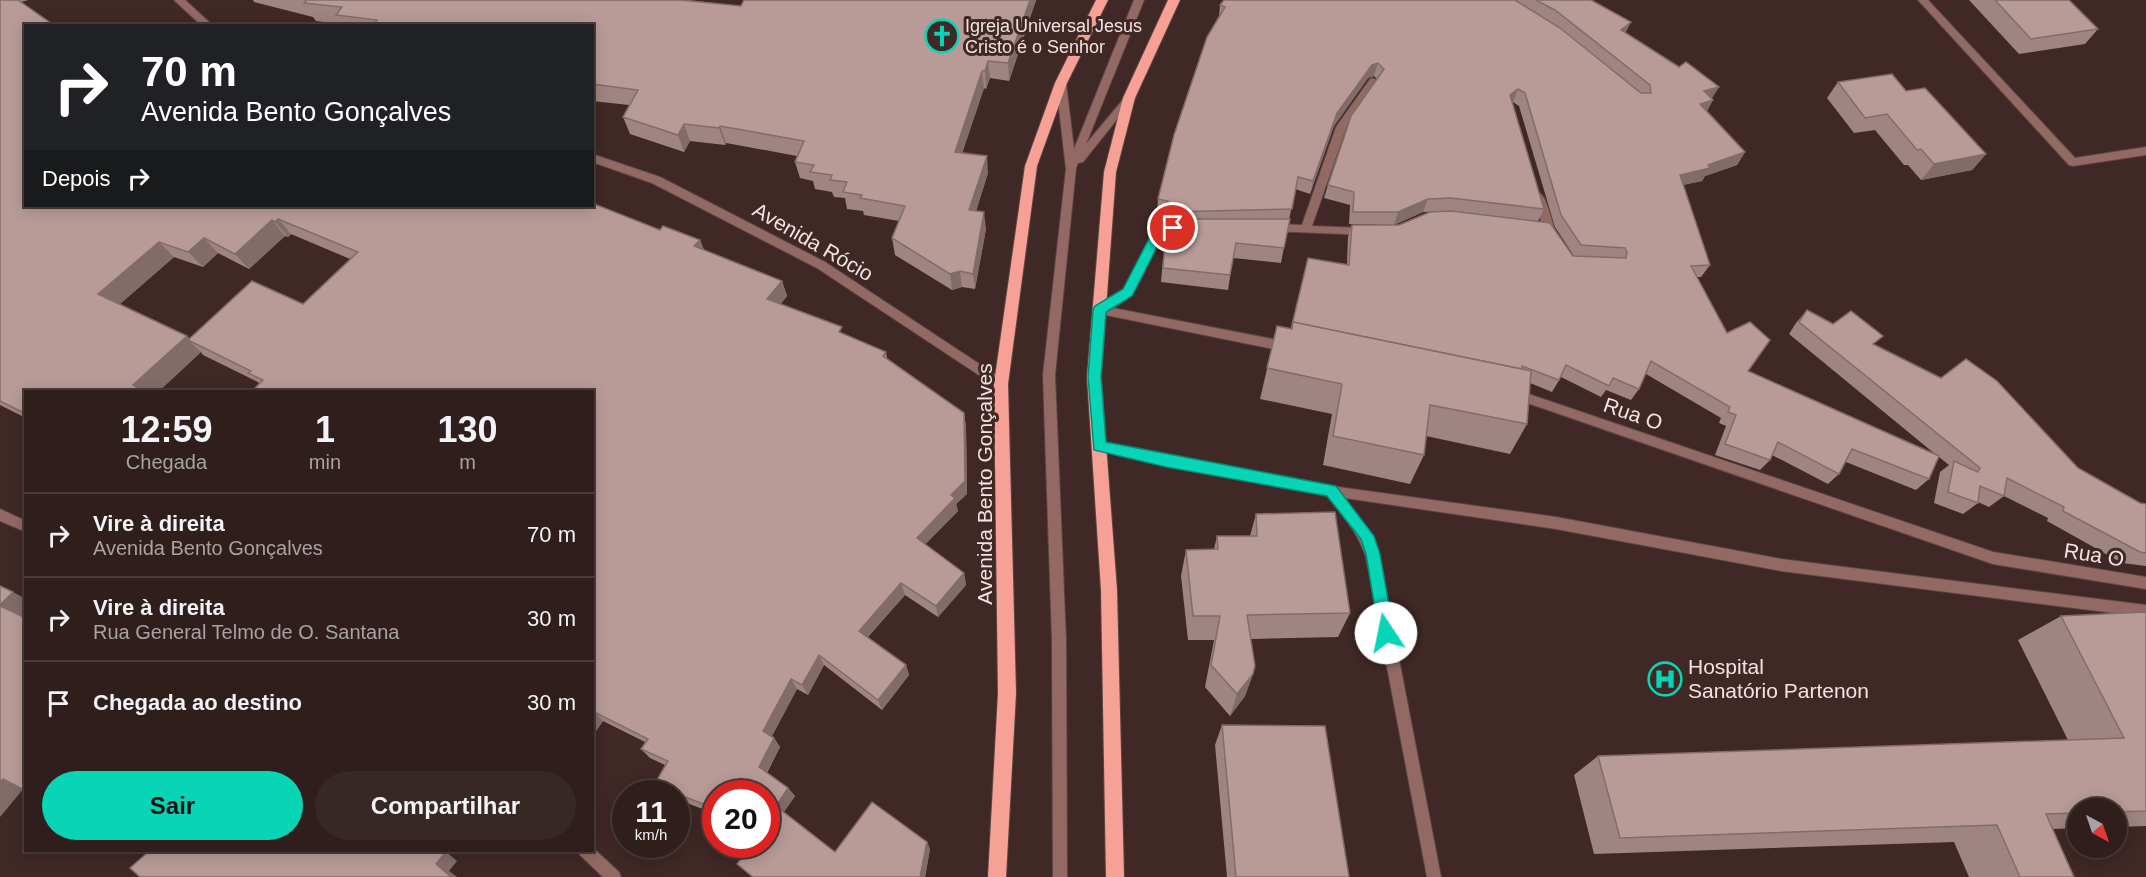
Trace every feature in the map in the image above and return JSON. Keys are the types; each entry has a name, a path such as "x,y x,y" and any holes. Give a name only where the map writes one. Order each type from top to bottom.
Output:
{"main road":[{"name":"Avenida Bento Gonçalves","path":"997,877 1007,693 1001,384 1031,166 1061,83 1102,0"},
{"path":"1115,877 1109,590 1094,377 1110,172 1128,98 1174,0"}],"street":[{"path":"179,0 206,24"},
{"path":"1071,169 1139,0"},
{"path":"1923,0 2073,162 2146,151"},
{"path":"1306,228 1341,127 1373,81"},
{"path":"1060,877 1059,640 1049,375 1071,169 1061,83"},
{"path":"1071,169 1128,98"},
{"name":"Avenida Rócio","path":"594,159 656,180 821,265 1001,384"},
{"path":"1535,184 1542,228 1559,246"},
{"path":"1100,310 1128,292 1156,236 1173,228 1184,228"},
{"path":"1262,228 1376,231"},
{"path":"1100,310 1306,350"},
{"name":"Rua O","path":"1504,392 1993,558 2146,583"},
{"path":"1099,446 1166,461 1331,490 1556,523 1781,565 2146,611"},
{"path":"1331,490 1366,536 1373,554 1434,877"},
{"path":"0,515 24,526"},
{"path":"587,852 615,877"}],"building":[{"path":"0,0 18,0 52,24 24,24 24,207 594,207 594,204 660,230 663,226 700,240 694,246 782,281 767,299 842,327 839,332 886,352 883,356 964,413 965,481 951,495 955,498 917,538 964,573 936,606 901,583 859,631 906,665 878,700 819,655 802,685 791,679 763,731 774,738 759,767 777,780 702,780 702,804 690,799 690,780 657,780 668,761 641,749 648,739 594,712 594,390 253,390 263,380 248,373 251,371 188,340 252,281 303,304 358,252 278,219 275,222 272,220 235,254 204,238 188,252 159,242 98,294 187,336 133,385 141,390 24,390 24,413 0,401"},
{"path":"307,0 680,0 741,6 744,0 1030,0 1008,63 988,61 985,71 982,71 955,152 987,156 969,210 984,212 973,274 960,271 950,274 892,238 905,206 860,198 862,195 843,192 847,182 830,180 832,175 810,172 814,165 795,162 804,141 720,126 719,128 684,124 678,135 623,117 638,90 594,84 594,24 374,24 377,20 336,15 342,7 304,3"},
{"path":"1224,0 1515,0 1560,28 1641,93 1651,93 1650,85 1555,10 1536,0 1591,0 1631,22 1621,30 1679,67 1686,62 1719,87 1704,91 1713,100 1700,104 1745,152 1708,165 1710,168 1680,175 1710,265 1691,266 1727,333 1750,322 1770,340 1748,371 1939,456 1929,479 1852,449 1839,474 1778,442 1770,460 1725,444 1736,415 1728,412 1730,407 1651,361 1639,389 1613,378 1609,386 1566,365 1559,380 1522,366 1522,369 1293,322 1291,329 1308,258 1349,265 1352,225 1399,225 1430,212 1451,211 1550,223 1573,256 1626,258 1627,252 1625,248 1581,245 1561,215 1525,93 1518,89 1510,95 1544,209 1451,198 1428,199 1398,212 1353,212 1354,192 1328,185 1351,116 1384,69 1378,63 1372,65 1337,113 1313,181 1298,177 1292,209 1167,212 1168,201 1158,199 1174,135 1207,37 1225,7 1220,5"},
{"path":"1995,0 2069,0 2098,29 2031,39"},
{"path":"1892,74 1906,91 1925,88 1986,154 1934,164 1921,149 1917,150 1887,114 1865,118 1838,82"},
{"path":"1176,219 1290,219 1284,248 1236,243 1230,275 1163,268 1166,225"},
{"path":"1807,310 1833,324 1851,311 1883,336 1873,344 1941,378 1966,359 1997,381 2078,468 2140,503 2146,504 2146,553 2140,552 2063,511 2064,507 2007,478 2004,496 1980,486 1978,503 1948,492 1954,461 1978,472 1980,468 1799,322"},
{"path":"1293,322 1531,371 1527,424 1430,405 1424,455 1333,436 1342,384 1267,368 1277,326 1292,329"},
{"path":"1335,512 1350,613 1247,615 1255,666 1253,674 1237,694 1211,665 1220,616 1193,616 1186,550 1218,549 1217,536 1257,536 1256,514"},
{"path":"0,586 13,592 0,605"},
{"path":"0,606 24,617 24,790 3,779 0,782"},
{"path":"2146,612 2146,811 2127,812 2127,798 2067,798 2067,813 2046,814 2074,877 2020,877 1997,825 1620,838 1598,756 2124,738 2061,616"},
{"path":"1222,725 1325,726 1349,877 1236,877"},
{"path":"780,782 788,788 780,800"},
{"path":"872,802 927,842 920,877 753,877 737,864 742,858 780,858 780,809 835,852"},
{"path":"442,852 444,854 436,864 451,877 140,877 130,868 147,853"}],"place":[{"name":"Igreja Universal Jesus Cristo é o Senhor","path":"942,36"},
{"name":"Hospital Sanatório Partenon","path":"1665,679"}],"route":[{"path":"1173,228 1156,236 1128,292 1100,310 1094,377 1099,446 1166,461 1331,490 1366,536 1373,554 1386,633"}]}
